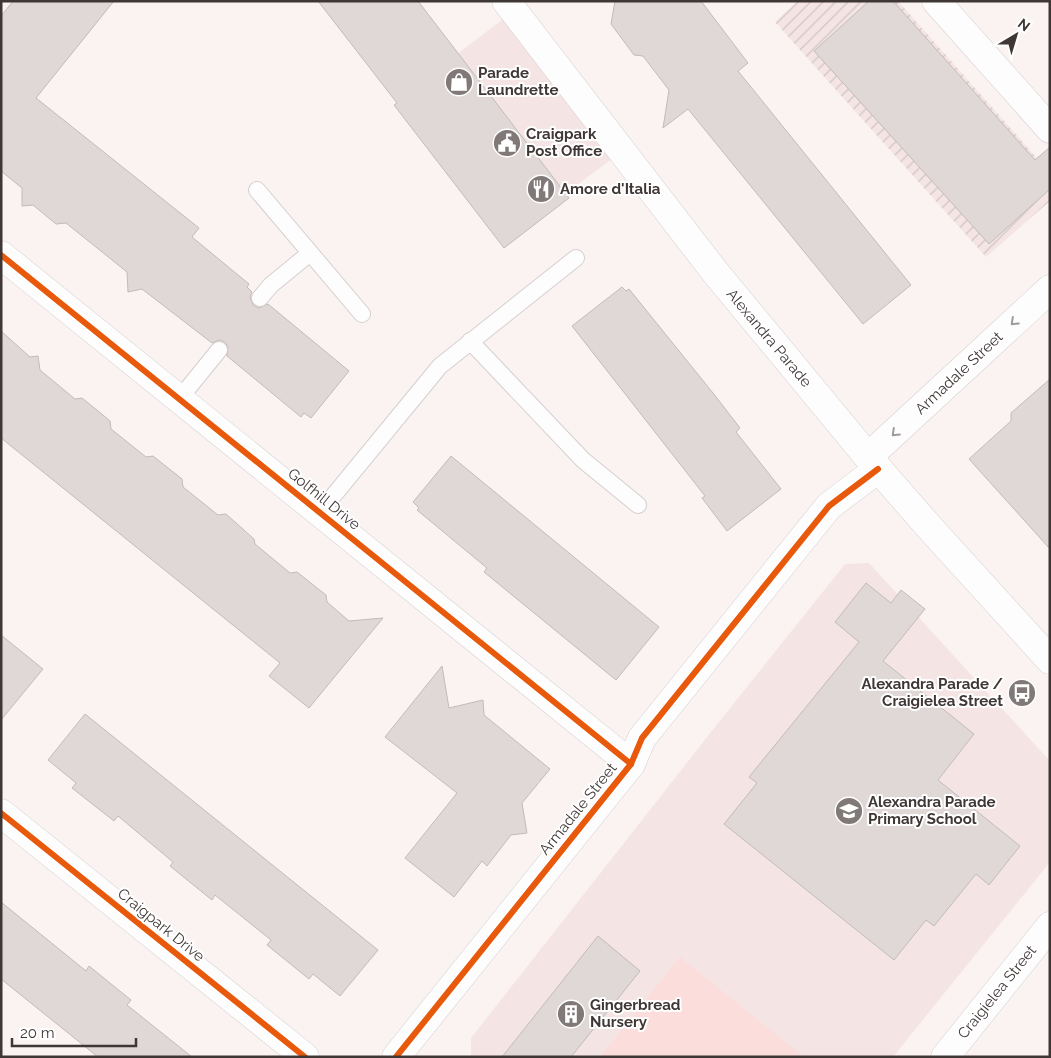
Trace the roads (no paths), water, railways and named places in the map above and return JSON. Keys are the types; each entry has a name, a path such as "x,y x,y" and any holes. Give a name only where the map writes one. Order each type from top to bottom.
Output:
{"street":[{"name":"Alexandra Parade","path":"506,1 715,272 873,463 1050,660"},
{"path":"936,1 1050,129"},
{"name":"Golfhill Drive","path":"1,255 631,764"},
{"name":"Armadale Street","path":"396,1057 631,764 642,738 829,506 1050,289"},
{"name":"Craigpark Drive","path":"1,813 305,1057"},
{"name":"Craigielea Street","path":"945,1057 1050,926"}],"lane":[{"path":"257,190 362,314"},
{"path":"260,298 271,285 310,252"},
{"path":"320,512 440,366 576,258"},
{"path":"470,341 583,460 638,505"},
{"path":"180,398 219,350"}],"place":[{"name":"Parade Laundrette","path":"459,82"},
{"name":"Craigpark Post Office","path":"507,143"},
{"name":"Amore d'Italia","path":"541,189"},
{"name":"Alexandra Parade / Craigielea Street","path":"1022,693"},
{"name":"Alexandra Parade Primary School","path":"849,811"},
{"name":"Gingerbread Nursery","path":"571,1014"}]}
